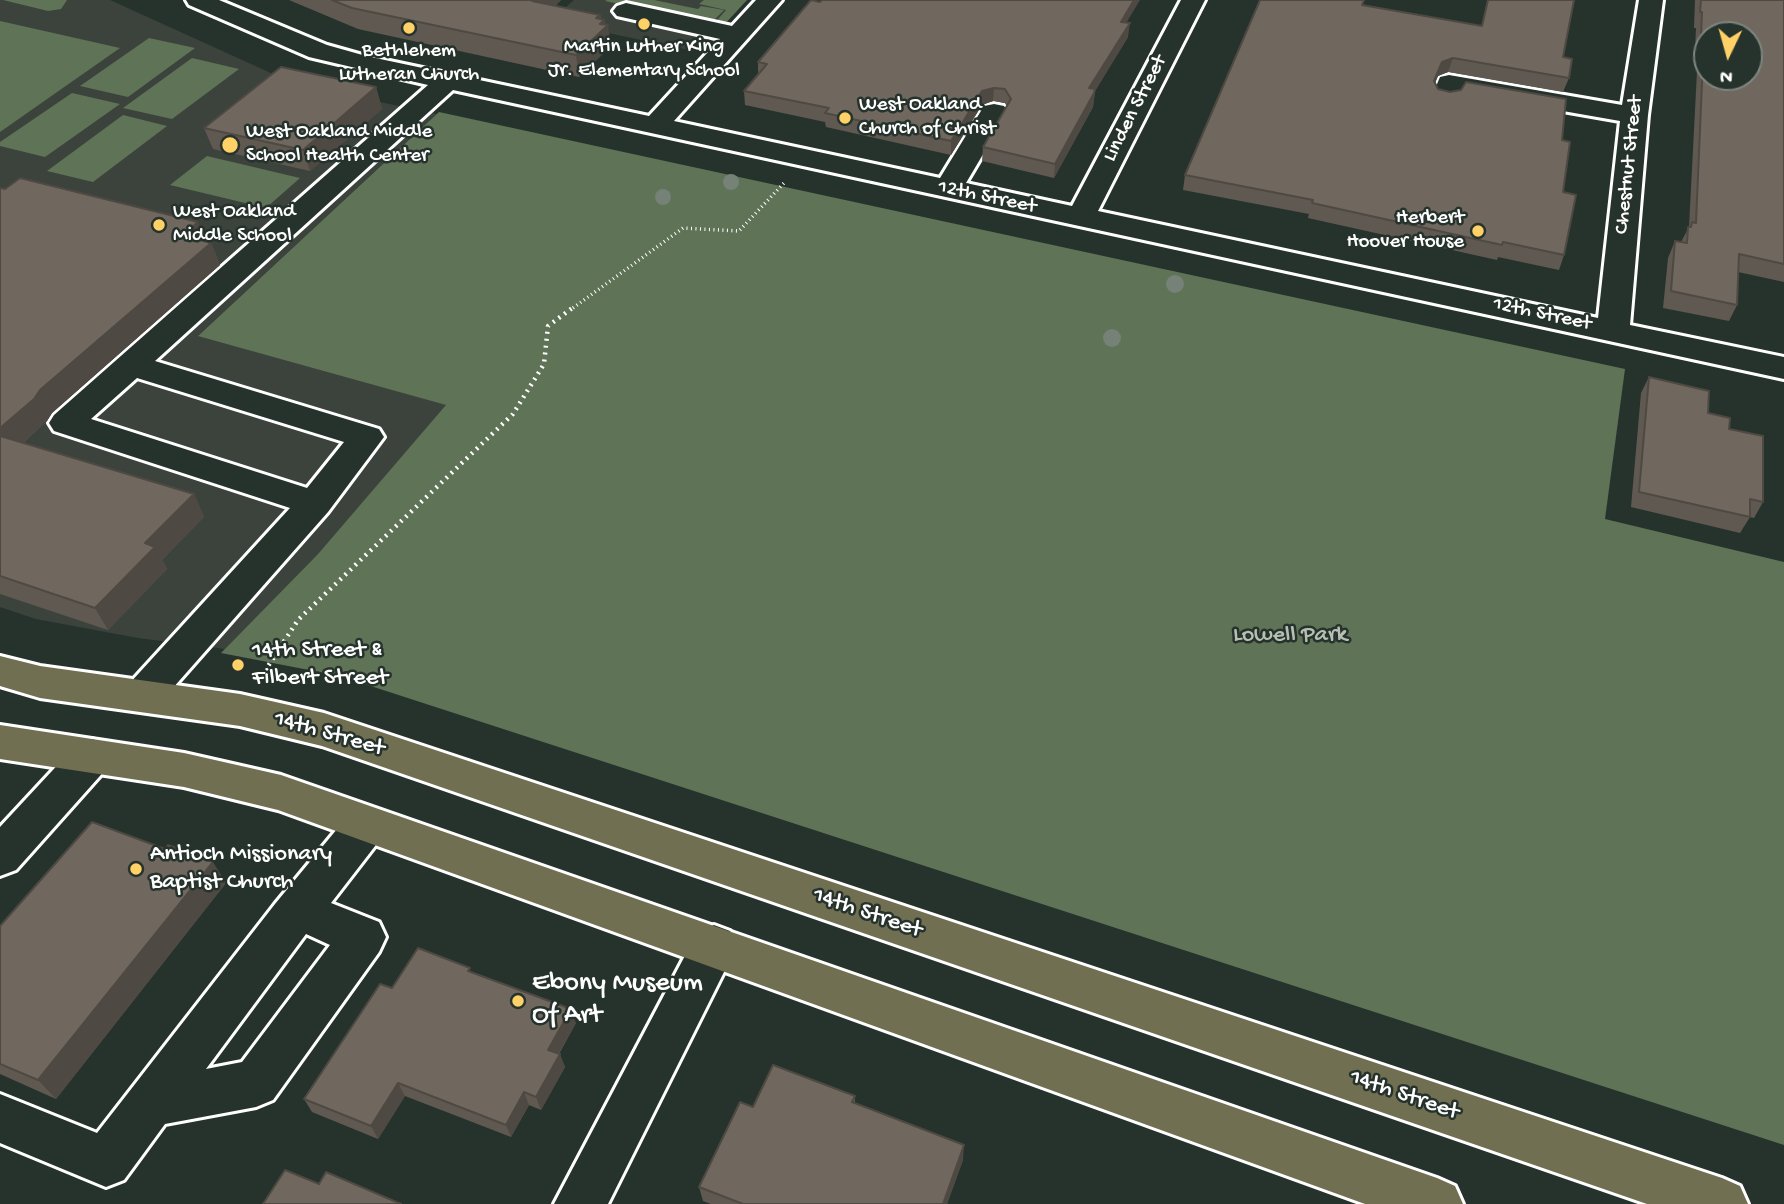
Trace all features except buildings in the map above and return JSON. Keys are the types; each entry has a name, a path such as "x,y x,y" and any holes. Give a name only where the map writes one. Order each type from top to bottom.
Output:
{"main road":[{"name":"14th Street","path":"0,671 40,682 240,710 324,730 1722,1204"},
{"path":"0,742 184,770 281,793 1437,1204"}],"street":[{"name":"12th Street","path":"198,0 318,51 447,82 1784,368"},
{"path":"654,127 770,0"},
{"name":"Linden Street","path":"1080,218 1193,0"},
{"name":"Chestnut Street","path":"1613,330 1634,115 1651,0"},
{"path":"626,11 738,35"},
{"path":"315,503 66,423 447,82"},
{"path":"1446,96 1449,83 1634,115"},
{"path":"947,190 994,112"},
{"path":"131,365 368,438 315,503 142,695"},
{"path":"0,857 92,757"},
{"path":"0,1118 106,1162 367,824"},
{"path":"150,1103 256,1083 363,937 298,910"},
{"path":"580,1204 714,946"}],"path":[{"path":"240,710 298,620 513,414 544,364 548,326 683,228 739,232 806,159"}],"shaded area":[{"name":"West Oakland Middle School","path":"0,0 110,0 295,84 437,114 199,335 447,405 318,554 225,649 138,638 36,619 0,607"},
{"name":"Martin Luther King Jr. Elementary School","path":"574,0 747,0 699,52 550,21"}],"green space":[{"path":"3,0 67,0 61,9 48,11"},
{"path":"654,0 698,9 701,6 724,10 711,23 605,1"},
{"path":"704,0 747,0 722,27 712,26 726,10 699,4"},
{"path":"0,21 120,48 0,132"},
{"path":"149,38 195,48 128,97 80,86"},
{"path":"192,58 239,69 172,119 123,108"},
{"path":"72,93 120,104 45,157 0,146 0,142"},
{"name":"Lowell Park","path":"439,112 1625,369 1605,519 1784,562 1784,1145 340,676 221,653 318,554 446,405 198,336"},
{"path":"123,115 167,126 93,182 47,171"},
{"path":"207,156 300,178 266,208 170,185"}],"place":[{"name":"Martin Luther King Jr. Elementary School","path":"644,24"},
{"name":"Bethlehem Lutheran Church","path":"409,28"},
{"name":"West Oakland Church of Christ","path":"845,118"},
{"name":"West Oakland Middle School Health Center","path":"230,145"},
{"name":"West Oakland Middle School","path":"159,225"},
{"name":"Herbert Hoover House","path":"1478,231"},
{"name":"14th Street & Filbert Street","path":"238,665"},
{"name":"Antioch Missionary Baptist Church","path":"136,869"},
{"name":"Ebony Museum Of Art","path":"518,1001"}]}
